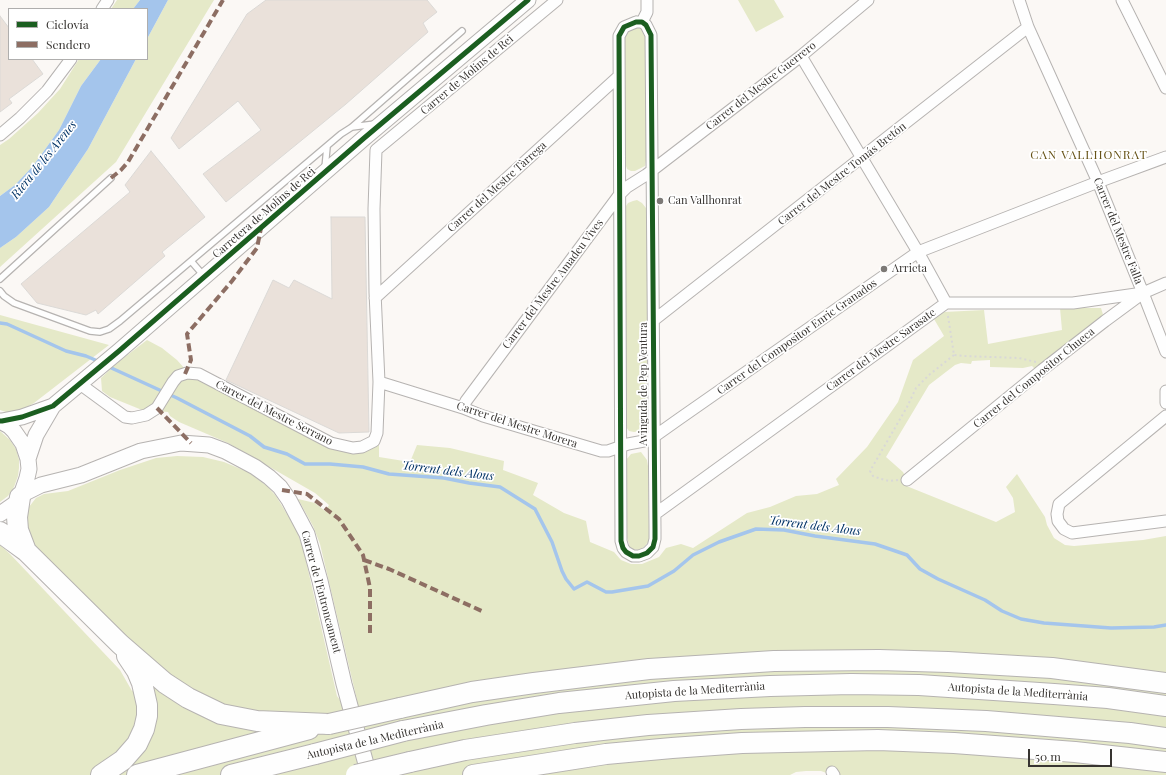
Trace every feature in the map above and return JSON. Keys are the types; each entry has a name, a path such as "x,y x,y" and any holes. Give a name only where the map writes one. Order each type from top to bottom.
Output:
{"highway":[{"path":"20,496 17,512 18,530 26,551"},
{"path":"0,532 26,551 120,644 165,683 188,698 221,714 257,721 305,726 329,724 472,692 534,683 649,669 774,661 887,661 1052,668 1108,667 1166,671"},
{"path":"101,775 123,760 133,749 144,729 147,716 148,705 142,683 137,671 120,644"},
{"path":"1052,668 1166,683"},
{"name":"Autopista de la Mediterrània","path":"231,775 402,731 486,715 559,703 674,692 770,686 851,684 919,686 1054,694 1108,698 1166,706"},
{"path":"356,775 465,750 575,733 648,725 742,719 888,717 986,721 1130,733 1166,738"},
{"path":"137,775 305,726"},
{"path":"473,775 606,754 672,748 742,743 878,740 954,742 1075,752 1166,762"},
{"path":"1018,748 1166,773"}],"main road":[{"name":"Carretera de Molins de Rei","path":"1,421 22,417 53,406 528,0"},
{"name":"Carretera de Molins de Rei","path":"20,496 27,478 28,461 36,435 53,406"},
{"path":"1,421 9,426 19,437 26,450 28,461 36,472 47,479 56,481"},
{"name":"Carrer de l'Entroncament","path":"20,496 41,485 87,473 141,450 181,443 209,445 225,451 255,467 269,477 289,500 307,534 320,581 344,684 369,775"},
{"path":"0,514 10,508 20,496"}],"street":[{"name":"Carrer de Molins de Rei","path":"376,150 557,0"},
{"path":"642,22 647,12 647,0"},
{"name":"Carrer del Mestre Guerrero","path":"652,171 801,56 868,0"},
{"name":"Carrer del Mestre Falla","path":"1018,0 1028,27 1098,182 1166,352"},
{"path":"1122,0 1166,88"},
{"name":"Avinguda de Pep Ventura","path":"636,22 642,22 646,25 651,35 655,539 653,547 647,553 639,556 633,556 626,552 621,541 619,36 624,27 636,22"},
{"name":"Carrer del Mestre Tomás Bretón","path":"654,320 1028,27"},
{"path":"801,56 918,252 946,303"},
{"path":"0,134 20,118 38,100 59,76 70,60"},
{"name":"Carrer del Mestre Tàrrega","path":"375,298 619,76"},
{"name":"Carrer del Mestre Serrano","path":"80,384 126,416 132,418 146,415 157,408 178,376 187,373 199,374 331,444 353,448 362,447 374,441 378,433 379,382 375,298 374,209 376,150"},
{"name":"Carrer del Compositor Enric Granados","path":"654,436 918,252 1166,157"},
{"name":"Carrer del Mestre Amadeu Vives","path":"463,408 471,395 620,194 652,171"},
{"name":"Carrer del Compositor Chueca","path":"908,480 1042,370 1143,293 1166,283"},
{"name":"Carrer del Mestre Sarasate","path":"655,514 946,303 1073,303 1143,293"},
{"name":"Carrer del Mestre Morera","path":"379,382 463,408 483,416 602,451 608,451 621,446 644,441 654,436"},
{"path":"1166,391 1166,403"},
{"path":"1166,416 1059,504 1057,514 1058,522 1064,529 1072,534 1166,521"}],"lane":[{"path":"0,291 14,303 90,331 100,332 109,329 120,322 352,127 462,31"},
{"path":"352,127 381,125"},
{"path":"325,173 327,147"},
{"path":"0,279 111,178"},
{"path":"191,261 205,277"}],"path":[{"path":"946,303 954,355"},
{"path":"908,480 889,481 873,476 870,471 907,407 916,388 929,375 954,355 1019,358 1030,360 1046,368 1042,370"}],"green space":[{"path":"117,0 140,0 134,8 112,8"},
{"path":"168,0 214,0 116,162 0,267 0,248 16,237 49,207 88,149 135,60 148,60 148,37"},
{"path":"738,0 774,0 784,17 756,32"},
{"path":"634,27 638,27 644,31 646,36 646,160 645,166 635,171 631,171 627,169 625,163 623,36 625,32"},
{"path":"78,60 100,60 81,86 59,130 33,166 15,185 0,196 0,145 9,139 38,113 60,89"},
{"path":"637,200 646,208 647,213 647,423 640,431 634,432 629,431 626,427 624,209 628,203"},
{"path":"1060,308 1101,308 1104,318 1035,369 1032,366 1023,368 990,367 990,360 972,361 971,364 961,363 955,365 929,385 886,457 903,472 907,480 904,485 996,522 1015,512 1013,498 1006,487 1017,474 1045,517 1047,525 1054,538 1065,545 1074,546 1143,540 1166,536 1166,775 832,775 821,771 806,771 796,772 790,775 0,775 0,545 120,670 132,691 165,675 37,549 28,537 25,512 36,498 44,494 68,491 120,470 156,458 177,456 203,457 224,462 248,472 267,486 276,496 296,529 303,548 337,696 343,704 357,700 320,544 313,526 298,499 315,503 325,511 329,505 315,493 228,443 179,422 170,416 168,412 142,410 110,397 102,391 101,378 117,363 147,340 162,348 177,360 193,378 202,381 325,444 379,442 379,457 410,462 417,445 450,448 504,461 503,470 538,483 533,495 564,513 586,521 590,542 614,552 621,560 631,564 642,564 659,557 666,548 681,544 693,548 747,513 770,507 796,496 817,494 839,485 836,479 867,447 898,402 913,360 944,336 934,319 944,312 984,310 988,344 1062,330"},
{"path":"0,315 109,345 34,403 18,412 9,413 0,410"},
{"path":"0,431 10,440 16,449 19,460 19,468 14,487 8,496 0,502"},
{"path":"641,452 647,460 648,466 649,541 639,550 630,547 626,535 626,460 631,454"}],"water":[{"path":"140,0 168,0 148,37 148,8 134,8"},
{"name":"Riera de les Arenes","path":"100,60 135,60 88,149 49,207 16,237 0,248 0,196 15,185 33,166 59,130 81,86"}],"building":[{"path":"266,0 427,0 437,12 423,23 428,32 346,104 226,202 203,174 261,130 238,101 179,149 171,138 247,14"},
{"path":"0,16 8,27 8,60 33,60 43,74 9,99 12,103 0,112"},
{"path":"151,151 205,217 162,252 165,256 98,314 96,310 86,315 37,303 21,284 130,192 125,185"},
{"path":"331,217 365,217 369,432 339,433 226,380 273,280 289,288 294,280 332,299"}],"waterway":[{"name":"Torrent dels Alous","path":"0,323 7,324 66,351 86,356 100,362"},
{"name":"Torrent dels Alous","path":"107,366 177,398 250,436 264,447 287,454 305,464 330,464 363,467 389,474 444,478 500,487 535,509 552,542 562,571 574,589 587,582 606,592 648,586 674,571 693,555 719,542 756,529 784,530 815,536 875,544 907,555 920,569 938,579 985,600 1002,611 1021,619 1044,623 1111,628 1154,627 1166,625"}],"marked path":[{"path":"111,178 128,162 223,0"},
{"path":"185,374 191,360 187,334 232,281 257,248 261,228"},
{"path":"157,408 191,443"},
{"path":"282,490 307,494 339,519 363,555 370,588 370,633"},
{"path":"364,560 389,569 484,612"}],"cycle path":[{"path":"0,421 22,417 53,406 119,351 363,139 528,0"},
{"path":"636,22 642,22 646,25 651,35 655,529 653,547 647,553 639,556 633,556 626,552 621,541 619,36 624,27 636,22"}],"place":[{"name":"Can Vallhonrat","path":"660,201"},
{"name":"Arrieta","path":"884,269"}],"district":[{"name":"CAN VALLHONRAT","path":"1089,155"}]}
